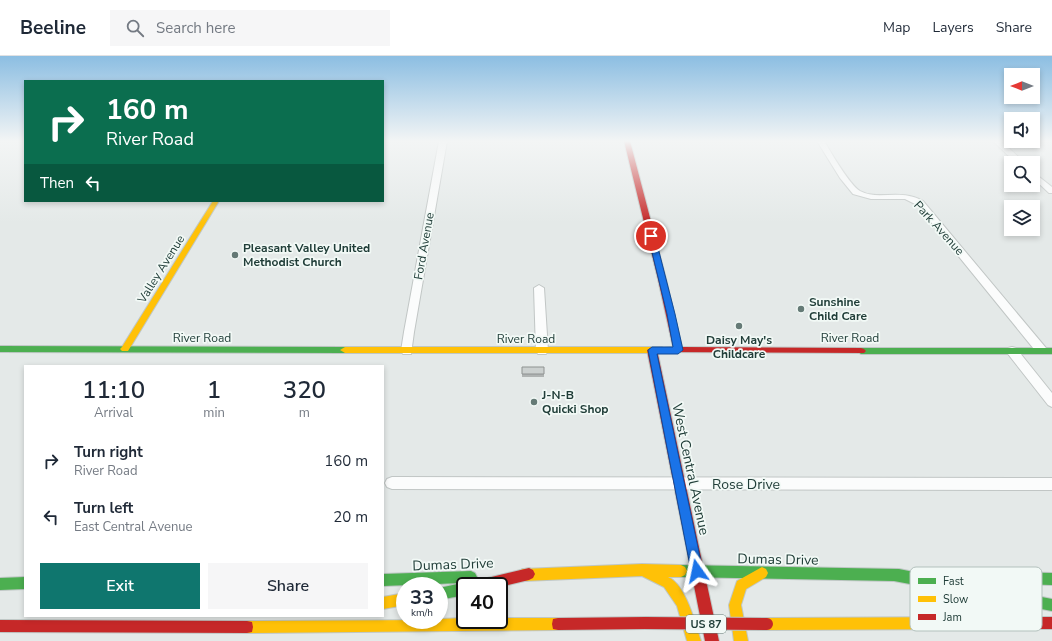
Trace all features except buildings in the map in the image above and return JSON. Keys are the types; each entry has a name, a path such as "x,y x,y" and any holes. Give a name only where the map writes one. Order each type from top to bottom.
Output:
{"main road":[{"path":"634,168 664,286 678,350"},
{"name":"Valley Avenue","path":"125,349 215,202"},
{"name":"River Road","path":"0,349 408,351 1047,351"},
{"name":"West Central Avenue","path":"652,350 712,641"},
{"path":"642,570 668,583 682,603 694,641"},
{"name":"Dumas Drive","path":"384,580 642,570 910,575"},
{"path":"741,641 735,605 741,585 763,572"},
{"path":"508,579 529,574"},
{"path":"894,575 910,578"},
{"name":"Dumas Drive","path":"1042,579 1052,579"},
{"path":"0,584 24,583"},
{"path":"384,603 396,601"},
{"path":"1042,603 1052,605"},
{"path":"219,627 288,617"},
{"name":"US 87","path":"0,626 219,627 644,623 910,624"},
{"name":"US 87","path":"1042,623 1052,623"}],"street":[{"name":"Ford Avenue","path":"408,351 409,332 438,168"},
{"name":"Park Avenue","path":"839,168 854,190 858,193 866,196 907,197 920,203 1047,351"},
{"path":"1040,180 1052,191"},
{"path":"538,288 542,312 542,350"},
{"path":"1012,350 1052,402"},
{"name":"Rose Drive","path":"392,483 1052,484"}],"traffic: fast":[{"path":"0,349 345,350"},
{"path":"861,351 1052,351"},
{"path":"681,571 899,575"},
{"path":"894,575 910,578"},
{"path":"384,580 456,578"},
{"path":"1042,579 1052,579"},
{"path":"0,584 24,583"},
{"path":"448,592 456,591"},
{"path":"1042,603 1052,605"}],"traffic: slow":[{"path":"125,349 215,202"},
{"path":"345,350 662,350"},
{"path":"523,575 642,570 681,571"},
{"path":"646,572 668,583 682,603 694,641"},
{"path":"741,641 735,605 741,585 762,573"},
{"path":"384,603 396,601"},
{"path":"767,624 910,623"},
{"path":"247,627 558,624"}],"traffic: jam":[{"path":"634,168 678,350"},
{"path":"652,350 712,641"},
{"path":"662,350 861,351"},
{"path":"508,579 529,574"},
{"path":"558,624 645,623"},
{"path":"645,623 767,624"},
{"path":"1042,623 1052,623"},
{"path":"0,626 247,627"}],"place":[{"name":"Pleasant Valley United Methodist Church","path":"235,255"},
{"name":"Sunshine Child Care","path":"801,309"},
{"name":"Daisy May's Childcare","path":"739,326"},
{"name":"J-N-B Quicki Shop","path":"534,402"}],"route":[{"path":"651,236 671,314 678,350 652,350 697,571"}]}
